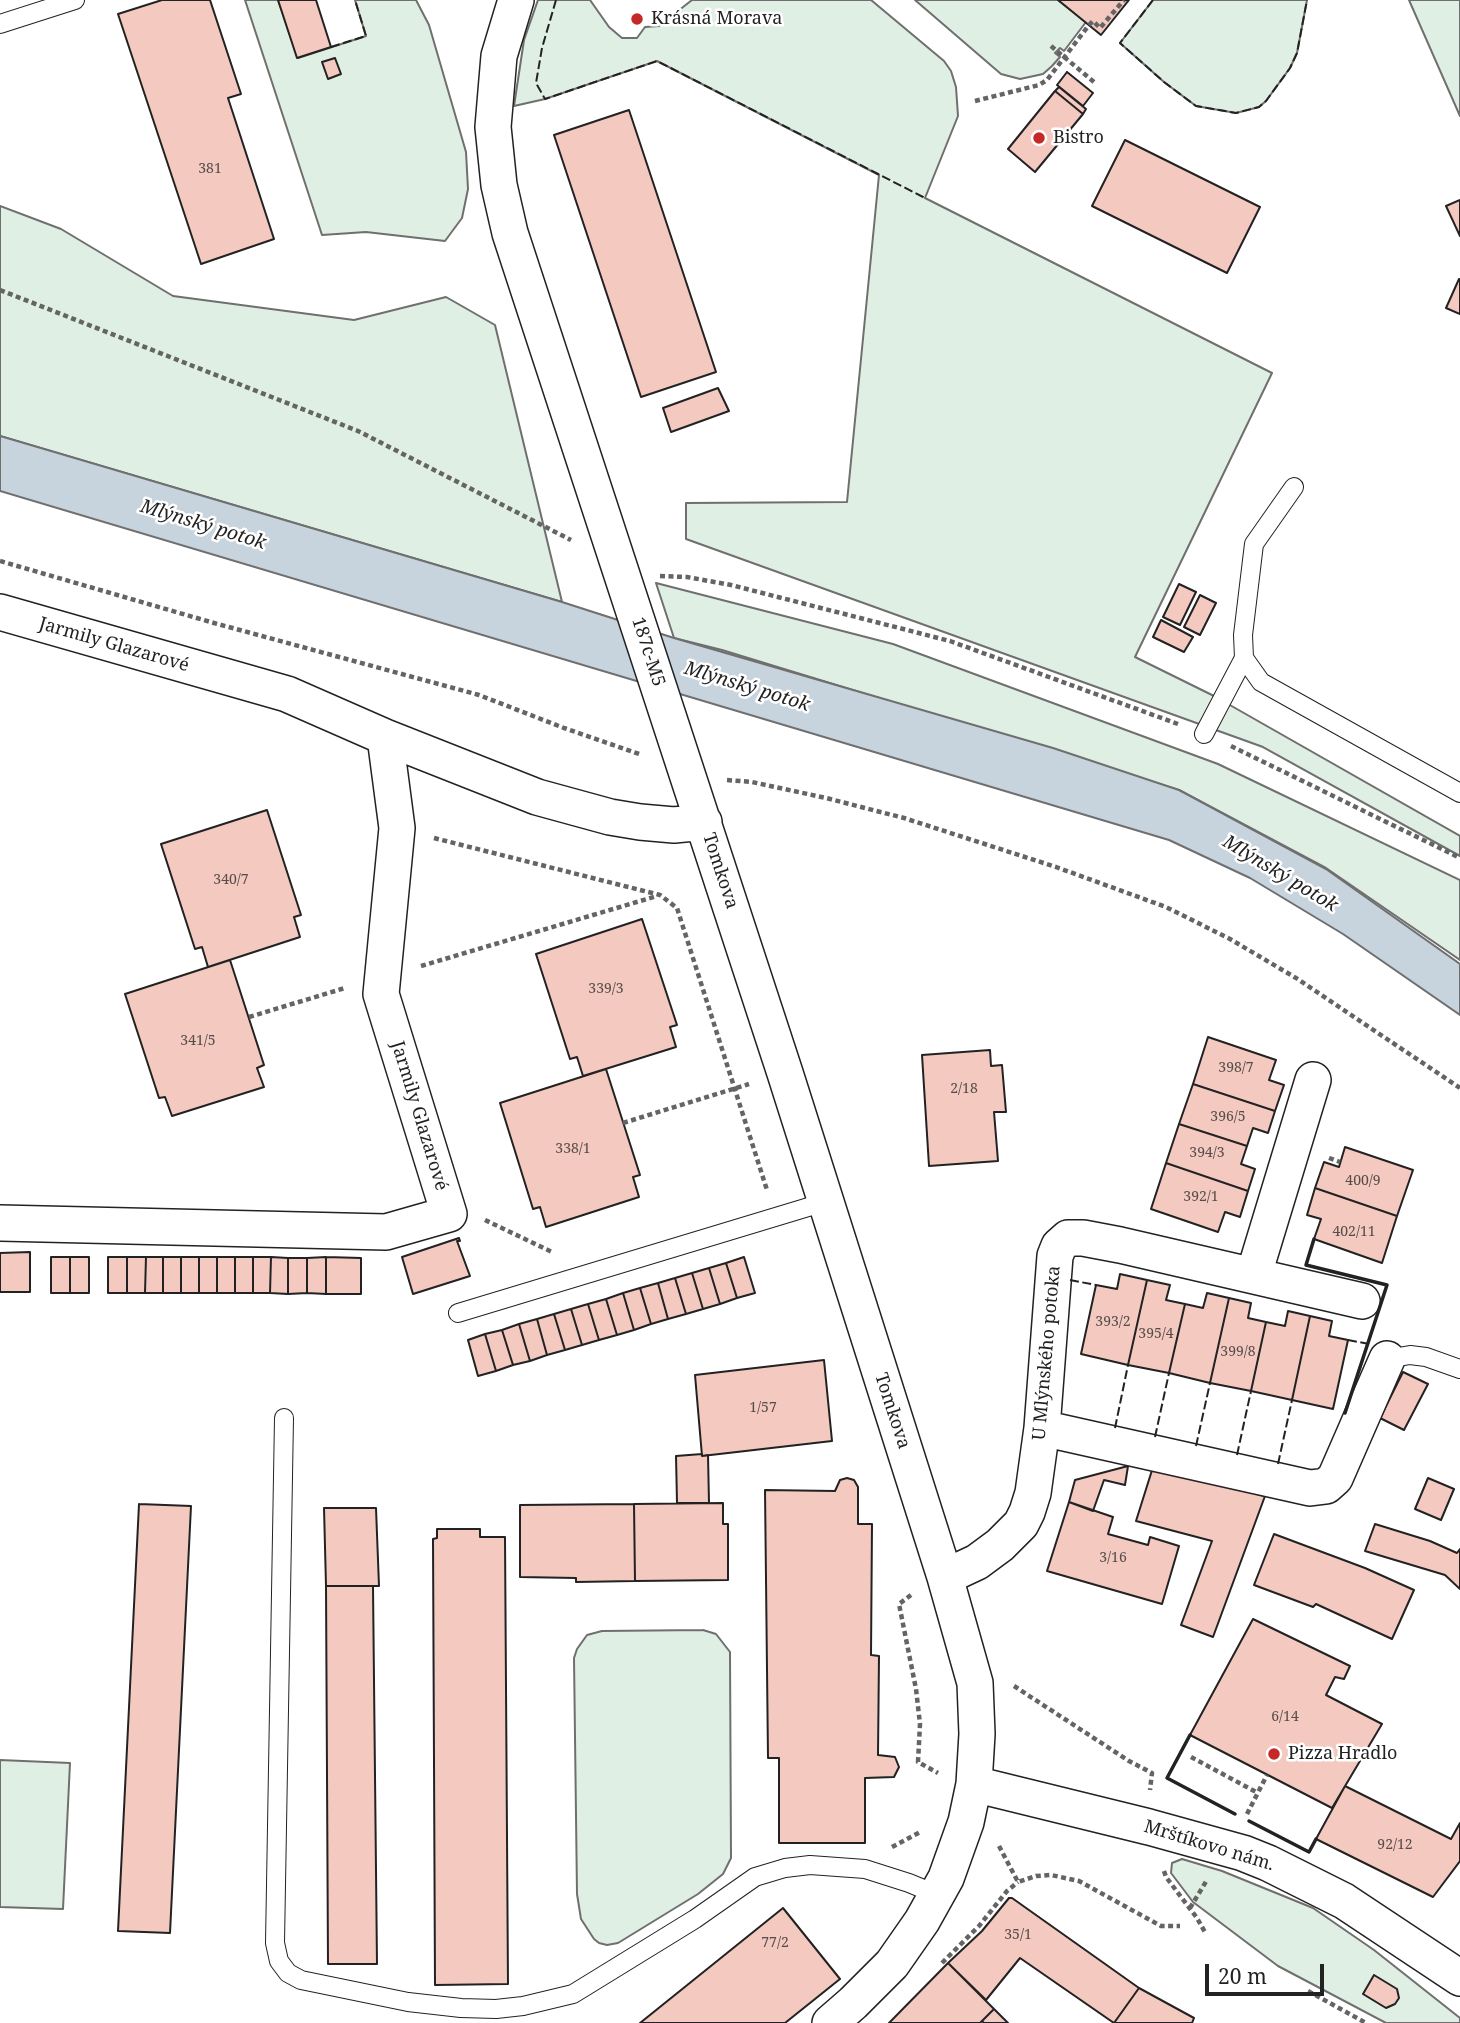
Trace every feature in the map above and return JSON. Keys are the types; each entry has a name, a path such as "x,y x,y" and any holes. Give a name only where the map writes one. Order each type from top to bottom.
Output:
{"street":[{"name":"187c-M5","path":"508,3 497,76 493,127 499,185 520,267 673,728 702,775"},
{"name":"Jarmily Glazarové","path":"0,612 287,694 385,737 537,797 610,817 658,824 704,822"},
{"name":"Jarmily Glazarové","path":"0,1223 386,1232 449,1214 381,994 397,828 385,737"},
{"name":"Tomkova","path":"702,775 704,822 825,1202 930,1584 975,1683 978,1734 959,1782 966,1822 946,1878 919,1926 892,1964 830,2023"},
{"path":"1254,1274 1313,1080"},
{"name":"U Mlýnského potoka","path":"930,1584 988,1555 1021,1524 1033,1493 1042,1428 1055,1256 1059,1246 1068,1238 1108,1242 1362,1301"},
{"path":"1042,1428 1311,1488 1326,1486 1335,1478 1387,1359"},
{"name":"Mrštíkovo nám.","path":"959,1782 1149,1827 1255,1858 1298,1876 1344,1901 1460,1978"}],"lane":[{"path":"0,24 75,0"},
{"path":"1204,734 1244,658 1243,635 1254,544 1294,486"},
{"path":"1244,658 1261,682 1460,793"},
{"path":"458,1313 825,1202"},
{"path":"1387,1359 1410,1355 1426,1357 1460,1369"},
{"path":"284,1418 275,1943 278,1961 288,1973 301,1980 408,2002 461,2008 496,2009 523,2006 573,1994 695,1919 755,1877 785,1868 810,1865 865,1869 909,1882 937,1895"}],"path":[{"path":"975,101 1039,85 1047,80 1093,22 1100,28 1124,0"},
{"path":"1051,46 1094,82"},
{"path":"0,290 358,430 621,571 687,577 731,585 950,641 1204,734 1460,858"},
{"path":"0,561 479,695 650,757"},
{"path":"702,775 752,782 904,818 1080,875 1166,907 1230,939 1296,978 1460,1088"},
{"path":"397,828 660,895 677,908 771,1200"},
{"path":"249,1017 660,895"},
{"path":"623,1123 785,1073"},
{"path":"754,1193 767,1189"},
{"path":"445,1200 556,1254"},
{"path":"930,1584 900,1604 918,1706 918,1762 959,1782"},
{"path":"1011,1684 1129,1761 1152,1773 1150,1790"},
{"path":"1191,1757 1258,1793"},
{"path":"1246,1816 1267,1774"},
{"path":"886,1848 902,1843 925,1828"},
{"path":"997,1842 1018,1882"},
{"name":"Mrštíkovo nám.","path":"1163,1866 1166,1877 1206,1934"},
{"path":"935,1971 979,1926 1007,1891 1018,1882 1036,1876 1051,1875 1079,1881 1161,1926 1181,1926"},
{"path":"1190,1908 1209,1877"},
{"path":"1308,1991 1366,2023"}],"green space":[{"path":"245,0 278,0 298,58 366,36 355,0 416,0 429,25 466,152 468,189 462,218 445,241 366,232 322,235"},
{"path":"538,0 590,0 609,27 622,38 637,38 645,27 659,26 692,0 871,0 944,61 951,71 956,87 958,116 925,198 1272,373 1135,657 1214,696 1460,836 1460,856 1263,747 686,539 686,503 847,502 879,175 657,61 545,99 514,106 524,40"},
{"path":"915,0 1058,0 1086,22 1064,51 1060,48 1055,53 1060,57 1043,74 1020,79 1001,74"},
{"path":"1153,0 1307,0 1297,53 1290,68 1259,107 1236,113 1196,106 1120,43"},
{"path":"1409,0 1460,0 1460,116"},
{"path":"0,206 61,229 173,296 354,320 446,297 495,325 562,602 0,436"},
{"path":"656,583 893,644 1218,764 1460,880 1460,960 1326,868 1179,790 722,650 674,638"},
{"path":"703,1630 716,1634 730,1652 731,1858 723,1874 698,1894 618,1943 599,1943 581,1919 577,1894 574,1658 587,1635 602,1631"},
{"path":"0,1760 70,1763 63,1909 0,1907"},
{"path":"1182,1859 1222,1871 1313,1908 1374,1950 1460,2018 1460,2023 1386,2023 1278,1966 1193,1902 1171,1873 1172,1863"}],"water":[{"name":"Mlýnský potok","path":"0,436 562,602 674,638 1053,748 1179,790 1326,869 1460,964 1460,1015 1343,934 1250,878 1169,840 0,491"}],"building":[{"path":"162,0 210,0 241,94 228,98 274,239 201,264 118,14"},
{"path":"278,0 316,0 331,47 297,58"},
{"path":"1058,0 1129,0 1101,35"},
{"path":"335,58 341,74 328,79 322,62"},
{"path":"1067,72 1093,93 1083,106 1057,85"},
{"path":"1059,87 1086,109 1083,114 1055,91"},
{"name":"Bistro","path":"1055,91 1083,114 1035,172 1008,149"},
{"path":"629,110 716,372 641,397 554,135"},
{"path":"1125,140 1260,207 1227,273 1092,206"},
{"path":"1460,200 1460,236 1446,206"},
{"path":"1460,279 1460,314 1446,308"},
{"path":"718,388 729,411 671,432 663,408"},
{"path":"1179,584 1196,592 1180,625 1163,617"},
{"path":"1200,595 1216,603 1200,635 1184,627"},
{"path":"1161,620 1193,637 1184,652 1153,637"},
{"path":"267,810 301,915 294,917 300,937 208,967 202,947 195,949 161,844"},
{"path":"642,919 677,1025 670,1027 676,1047 583,1076 577,1057 570,1059 536,954"},
{"path":"230,960 264,1065 257,1068 264,1087 172,1116 165,1097 159,1098 125,994"},
{"path":"1208,1037 1276,1060 1269,1080 1284,1085 1275,1111 1193,1084"},
{"path":"990,1050 991,1066 1002,1065 1006,1112 994,1112 998,1161 929,1166 922,1055"},
{"path":"606,1069 640,1175 633,1177 639,1197 546,1227 540,1207 533,1209 500,1103"},
{"path":"1193,1084 1275,1111 1268,1133 1253,1128 1247,1146 1179,1124"},
{"path":"1179,1124 1247,1146 1241,1164 1255,1169 1248,1191 1166,1163"},
{"path":"1345,1147 1413,1170 1397,1216 1315,1188 1324,1162 1339,1167"},
{"path":"1166,1163 1248,1191 1240,1217 1225,1212 1218,1232 1151,1209"},
{"path":"1315,1188 1397,1216 1382,1263 1314,1239 1321,1219 1307,1215"},
{"path":"459,1238 460,1241 457,1241 470,1276 413,1294 402,1257"},
{"path":"30,1252 30,1292 0,1292 0,1253"},
{"path":"51,1257 70,1257 70,1293 51,1293"},
{"path":"70,1257 89,1257 89,1293 70,1293"},
{"path":"108,1257 127,1257 127,1293 108,1293"},
{"path":"127,1257 146,1257 145,1293 127,1293"},
{"path":"146,1257 163,1257 163,1293 145,1293"},
{"path":"163,1257 181,1257 181,1293 163,1293"},
{"path":"181,1257 199,1257 199,1293 181,1293"},
{"path":"199,1257 217,1257 217,1293 199,1293"},
{"path":"217,1257 235,1257 235,1293 217,1293"},
{"path":"235,1257 253,1257 253,1293 235,1293"},
{"path":"253,1257 271,1257 270,1293 253,1293"},
{"path":"271,1257 288,1258 288,1294 270,1293"},
{"path":"326,1257 326,1294 307,1293 307,1258"},
{"path":"326,1257 361,1258 361,1294 326,1294"},
{"path":"744,1257 755,1293 737,1298 726,1263"},
{"path":"288,1258 307,1258 307,1293 288,1294"},
{"path":"726,1263 737,1298 720,1304 709,1268"},
{"path":"709,1268 720,1304 703,1309 692,1273"},
{"path":"692,1273 703,1309 686,1314 675,1278"},
{"path":"1120,1274 1147,1280 1128,1365 1081,1354 1096,1285 1117,1289"},
{"path":"675,1278 686,1314 668,1319 658,1283"},
{"path":"1147,1280 1170,1285 1166,1300 1185,1304 1169,1373 1128,1365"},
{"path":"658,1283 668,1319 651,1324 640,1288"},
{"path":"640,1288 651,1324 634,1330 623,1293"},
{"path":"623,1293 634,1330 617,1335 606,1299"},
{"path":"1207,1293 1229,1298 1210,1383 1169,1373 1185,1304 1203,1308"},
{"path":"1229,1298 1251,1303 1248,1318 1266,1322 1251,1391 1210,1383"},
{"path":"606,1299 617,1335 599,1340 588,1304"},
{"path":"588,1304 599,1340 582,1345 571,1309"},
{"path":"571,1309 582,1345 565,1350 554,1314"},
{"path":"1288,1311 1310,1316 1292,1400 1251,1391 1266,1322 1285,1326"},
{"path":"554,1314 565,1350 547,1355 537,1319"},
{"path":"1310,1316 1332,1321 1329,1336 1348,1340 1333,1409 1292,1400"},
{"path":"537,1319 547,1355 530,1361 519,1324"},
{"path":"519,1324 530,1361 513,1365 502,1330"},
{"path":"502,1330 513,1365 496,1371 485,1334"},
{"path":"485,1334 496,1371 478,1376 468,1340"},
{"path":"824,1360 832,1441 702,1456 695,1375"},
{"path":"1403,1372 1428,1384 1404,1430 1380,1418"},
{"path":"708,1455 709,1503 677,1503 676,1456"},
{"path":"1128,1466 1125,1485 1104,1480 1093,1511 1069,1502 1075,1480"},
{"path":"1153,1467 1265,1496 1213,1637 1181,1625 1212,1541 1136,1521"},
{"path":"1428,1478 1454,1489 1441,1520 1415,1509"},
{"path":"840,1480 854,1480 858,1487 858,1524 872,1524 871,1655 879,1656 878,1755 895,1757 899,1767 894,1777 865,1778 865,1843 779,1843 779,1758 768,1758 765,1490 835,1491"},
{"path":"1069,1502 1113,1517 1108,1534 1148,1545 1150,1537 1179,1546 1162,1604 1047,1571"},
{"path":"723,1503 723,1524 728,1524 728,1580 635,1581 634,1504"},
{"path":"139,1504 191,1506 170,1933 118,1931"},
{"path":"634,1504 635,1581 576,1582 576,1578 520,1577 520,1505"},
{"path":"324,1508 376,1508 379,1586 326,1586"},
{"path":"1375,1524 1430,1541 1457,1553 1460,1549 1460,1589 1445,1575 1365,1551"},
{"path":"437,1529 480,1529 480,1537 505,1537 508,1984 435,1985 433,1539 437,1538"},
{"path":"1274,1534 1365,1568 1414,1590 1392,1639 1316,1604 1313,1607 1254,1585"},
{"path":"326,1586 373,1586 377,1964 328,1964"},
{"path":"1253,1619 1350,1666 1344,1679 1335,1677 1326,1695 1382,1724 1332,1808 1190,1735"},
{"path":"1345,1786 1451,1839 1460,1823 1460,1861 1433,1897 1316,1839"},
{"path":"1009,1898 1139,1988 1114,2023 1020,1958 986,2000 948,1963 982,1931"},
{"path":"783,1908 840,1979 785,2023 640,2023"},
{"path":"948,1963 994,2009 980,2023 889,2023"},
{"path":"1374,1975 1397,1989 1399,1998 1395,2004 1386,2008 1363,1994"},
{"path":"1139,1988 1194,2018 1192,2023 1114,2023"},
{"path":"994,2009 1008,2023 982,2021"}],"fence":[{"path":"331,47 366,36 355,0"},
{"path":"556,0 542,48 536,83 545,99 657,61 925,198"},
{"path":"1153,0 1120,43 1196,106 1236,113 1259,107 1290,68 1297,53 1307,0"},
{"path":"1070,1280 1096,1285"},
{"path":"1348,1340 1369,1344"},
{"path":"1115,1428 1128,1365"},
{"path":"1155,1437 1169,1373"},
{"path":"1196,1446 1210,1383"},
{"path":"1237,1455 1251,1391"},
{"path":"1278,1464 1292,1400"}],"wall":[{"path":"1314,1239 1306,1265 1387,1285 1345,1413"},
{"path":"1190,1735 1167,1778 1235,1814"},
{"path":"1249,1821 1309,1852 1316,1839"}],"place":[{"name":"Krásná Morava","path":"637,19"},
{"name":"Bistro","path":"1039,138"},
{"name":"Pizza Hradlo","path":"1274,1754"}]}
